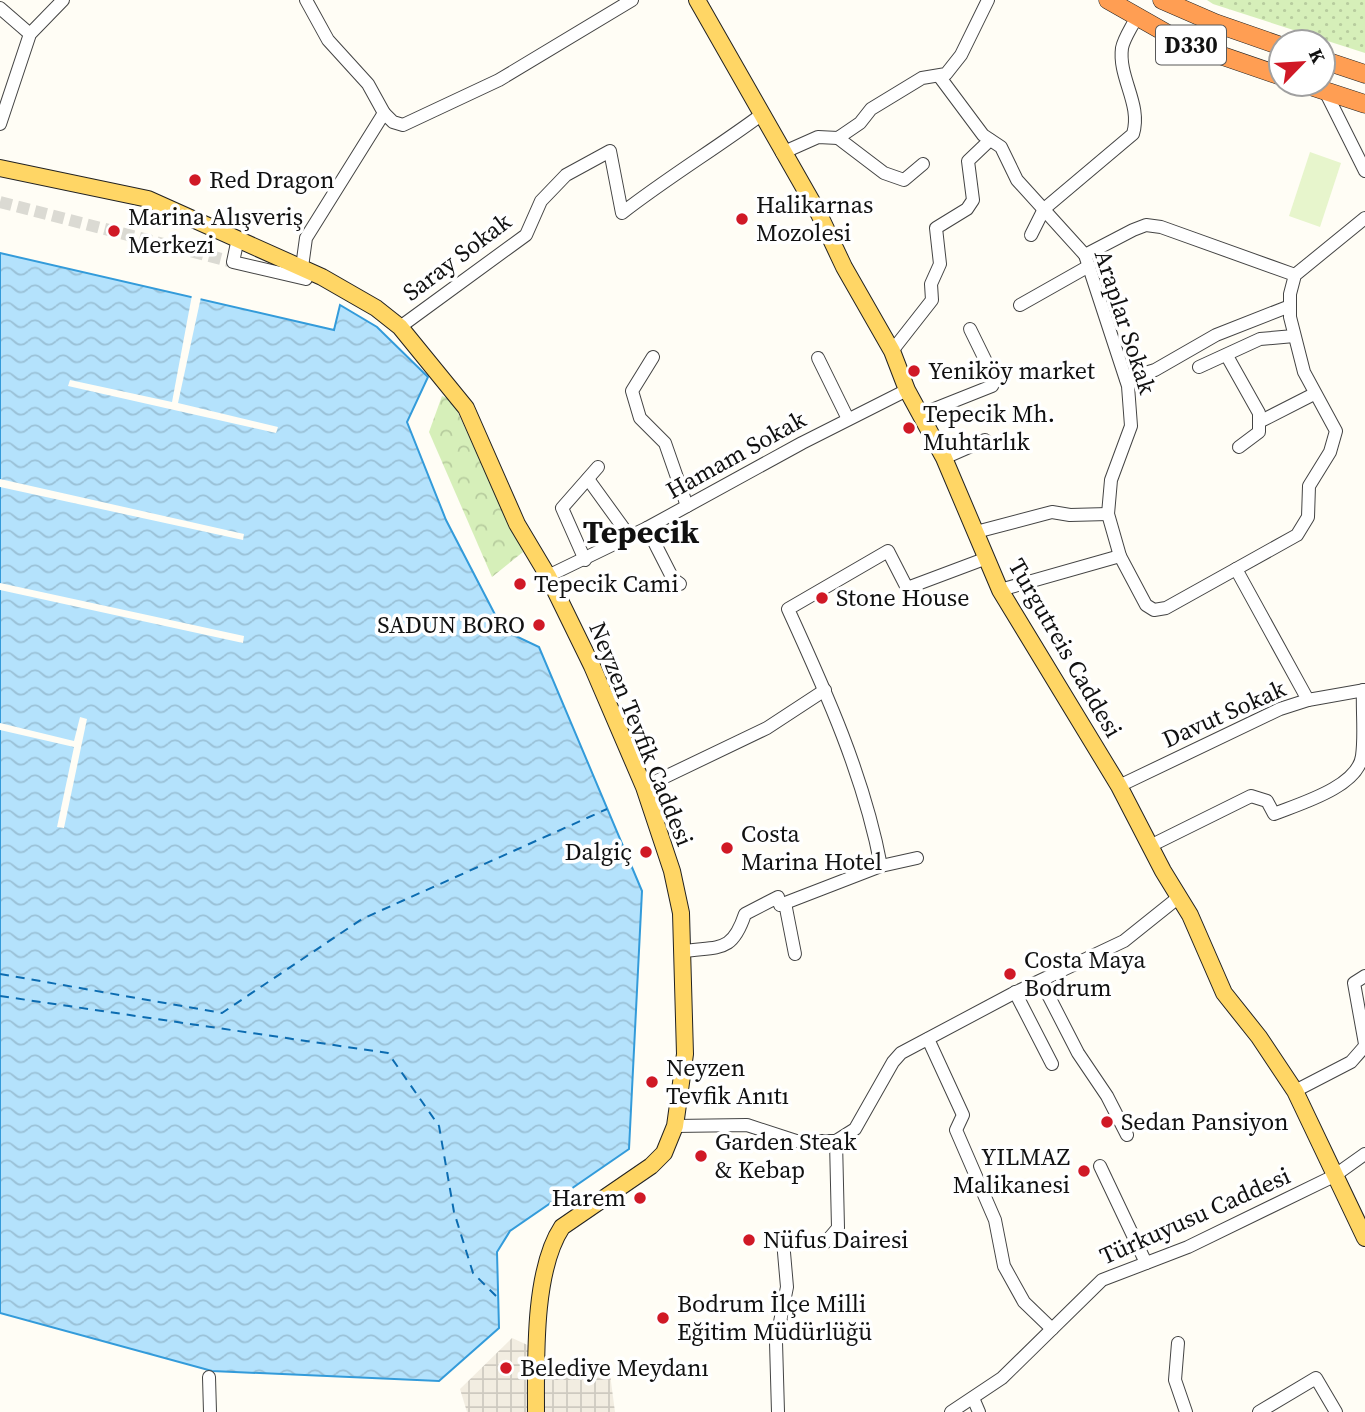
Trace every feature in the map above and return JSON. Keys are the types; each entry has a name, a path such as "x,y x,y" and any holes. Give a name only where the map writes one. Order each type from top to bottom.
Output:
{"highway":[{"name":"D330","path":"1108,0 1182,42 1267,71"},
{"name":"D330","path":"1162,0 1214,23 1267,41"},
{"path":"1337,65 1365,74"},
{"path":"1337,95 1365,104"}],"main road":[{"name":"Turgutreis Caddesi","path":"697,0 819,214 844,267 892,351 919,415 944,458 1000,590 1119,786 1190,915 1224,993 1259,1037 1295,1091 1318,1133 1334,1175 1365,1238"},
{"name":"Neyzen Tevfik Caddesi","path":"0,168 148,199 376,308 400,327 466,408 517,524 548,576 592,666 644,786 672,871 681,913 685,1055 675,1126 664,1153 651,1167 562,1227 553,1240 545,1264 536,1412"}],"street":[{"path":"0,124 30,34 63,0"},
{"path":"306,0 328,40 368,84 384,113 403,125 499,80 632,0"},
{"path":"838,138 871,110 922,78 932,74 946,74 961,55 988,0"},
{"path":"0,8 30,34"},
{"path":"1031,235 1044,209 1133,134 1136,110 1122,63 1122,46 1136,18"},
{"name":"Araplar Sokak","path":"939,76 949,93 990,140 1001,147 1017,180 1087,261 1126,379 1132,408 1131,426 1111,480 1108,514 1120,556 1146,605 1154,610 1166,608 1236,569"},
{"path":"1328,98 1365,171"},
{"path":"237,243 233,262 304,273 306,238 384,113"},
{"name":"Saray Sokak","path":"400,327 526,235 541,201 566,175 610,151 622,213 672,174 723,144 761,115"},
{"path":"782,153 818,137 838,138 884,173 904,180 923,164"},
{"path":"892,351 932,300 931,284 940,264 936,228 938,223 967,209 973,200 968,161 990,140"},
{"path":"1308,700 1236,569 1297,535 1308,517 1309,486 1336,439 1331,419 1314,394 1294,336 1290,306 1295,275 1365,218"},
{"path":"1020,305 1146,225 1161,227 1295,275"},
{"path":"1126,379 1155,370 1226,330 1290,306"},
{"path":"919,415 992,386 995,380 970,329"},
{"path":"1199,367 1260,340 1294,336"},
{"path":"1227,356 1261,421 1259,432 1239,447"},
{"path":"653,357 632,391 640,418 664,443 687,506"},
{"path":"818,358 848,419"},
{"name":"Hamam Sokak","path":"548,576 630,537 907,390"},
{"path":"1261,421 1314,394"},
{"path":"944,458 985,440"},
{"path":"585,560 562,508 598,467"},
{"path":"588,479 630,537"},
{"path":"976,532 1052,512 1070,515 1108,514"},
{"path":"647,528 673,579 680,584"},
{"path":"881,866 872,814 825,690 788,609 888,551 907,588 987,558"},
{"path":"1000,590 1120,556"},
{"path":"644,786 767,728 825,690"},
{"path":"1150,846 1251,796 1267,801 1274,814 1334,790 1349,777 1362,758 1364,690"},
{"name":"Davut Sokak","path":"1119,786 1280,709 1308,700 1364,690"},
{"path":"684,951 719,947 738,936 745,914 778,897 780,905 881,866 916,858"},
{"path":"675,1126 747,1125 796,1141 836,1141 855,1129 893,1062 901,1054 1014,992 1124,941 1178,897"},
{"path":"785,903 795,954"},
{"path":"1295,1091 1350,1062 1365,1045 1354,983 1365,976"},
{"path":"1041,981 1078,1053 1107,1096 1127,1135"},
{"path":"1014,992 1052,1064"},
{"path":"928,1039 963,1115 956,1130 995,1220 1004,1266 1024,1302 1052,1329"},
{"path":"778,1412 776,1342 787,1287 783,1241 826,1242 838,1228 836,1141"},
{"name":"Türkuyusu Caddesi","path":"951,1412 1002,1378 1102,1280 1188,1247 1334,1175 1365,1154"},
{"path":"1100,1166 1146,1263"},
{"path":"1178,1343 1175,1380 1186,1412"},
{"path":"209,1377 210,1412"},
{"path":"1259,1412 1316,1378 1336,1412"},
{"path":"973,1398 979,1412"}],"green space":[{"path":"1207,0 1365,0 1365,53 1337,44 1337,28 1287,28"},
{"path":"1310,152 1341,163 1320,227 1289,216"},
{"path":"442,396 452,400 523,552 492,577 429,432"}],"shaded area":[{"name":"Belediye Meydanı","path":"512,1338 532,1347 528,1412 467,1412 460,1389"},
{"path":"544,1372 610,1374 615,1412 543,1412"}],"water":[{"path":"0,253 334,330 340,305 377,327 428,377 407,422 446,520 503,630 539,647 642,891 629,1149 510,1231 497,1252 499,1328 439,1381 212,1371 0,1313"}],"pier":[{"path":"192,295 201,297 178,403 278,427 276,433 68,386 70,380 172,402"},
{"path":"0,479 244,534 243,540 0,487"},
{"path":"0,583 244,636 243,643 0,590"},
{"path":"80,717 87,719 64,828 57,827 74,747 0,730 0,723 74,741"}],"ferry route":[{"path":"0,974 222,1013 362,919 607,809"},
{"path":"0,996 388,1053 439,1126 454,1212 473,1273 499,1299"}],"tunnel":[{"path":"0,202 233,262"}],"place":[{"name":"Red Dragon","path":"195,180"},
{"name":"Halikarnas Mozolesi","path":"742,219"},
{"name":"Marina Alışveriş Merkezi","path":"114,231"},
{"name":"Yeniköy market","path":"914,371"},
{"name":"Tepecik Mh. Muhtarlık","path":"909,428"},
{"name":"Tepecik Cami","path":"520,584"},
{"name":"Stone House","path":"822,598"},
{"name":"SADUN BORO","path":"539,625"},
{"name":"Costa Marina Hotel","path":"727,848"},
{"name":"Dalgiç","path":"646,852"},
{"name":"Costa Maya Bodrum","path":"1010,974"},
{"name":"Neyzen Tevfik Anıtı","path":"652,1082"},
{"name":"Sedan Pansiyon","path":"1107,1122"},
{"name":"Garden Steak & Kebap","path":"701,1156"},
{"name":"YILMAZ Malikanesi","path":"1084,1171"},
{"name":"Harem","path":"640,1198"},
{"name":"Nüfus Dairesi","path":"749,1240"},
{"name":"Bodrum İlçe Milli Eğitim Müdürlüğü","path":"663,1318"},
{"name":"Belediye Meydanı","path":"506,1368"}],"district":[{"name":"Tepecik","path":"641,532"}]}
